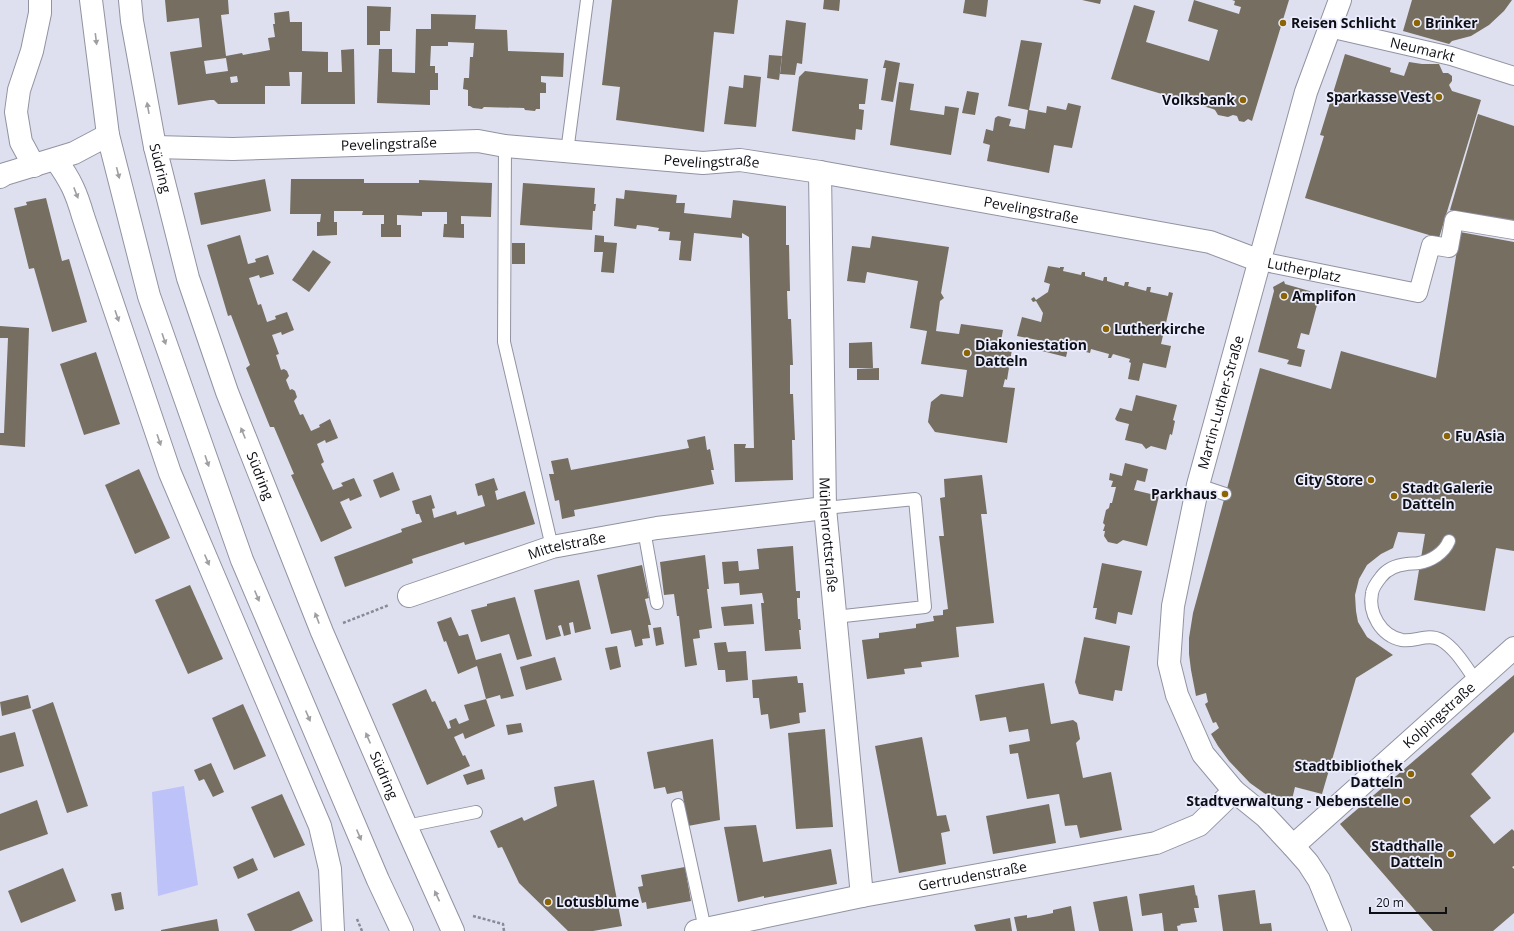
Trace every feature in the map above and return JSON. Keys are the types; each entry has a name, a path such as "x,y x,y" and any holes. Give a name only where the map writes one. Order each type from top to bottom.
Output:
{"street":[{"path":"34,166 21,142 16,112 19,90 32,51 40,13 40,0"},
{"path":"91,0 108,136 149,296 242,560 378,880 402,931"},
{"name":"Südring","path":"130,0 132,21 155,147 188,278 227,392 322,632 453,931"},
{"name":"Martin-Luther-Straße","path":"1340,0 1306,92 1198,485 1173,606 1169,663 1177,695 1203,754 1234,791 1266,817 1308,863 1319,880 1340,931"},
{"name":"Neumarkt","path":"1329,28 1451,56 1514,76"},
{"path":"0,177 5,174 56,160 79,151 108,136"},
{"name":"Pevelingstraße","path":"155,147 233,149 478,141 505,146 703,163 740,160 820,172 1210,242 1260,261"},
{"path":"56,160 76,192 170,474 320,826 330,869 333,931"},
{"name":"Mühlenrottstraße","path":"820,172 825,508 862,896"},
{"name":"Lutherplatz","path":"1260,261 1418,293 1431,246 1449,248 1454,220 1514,230"},
{"name":"Mittelstraße","path":"409,596 552,547 644,530 825,508"},
{"name":"Kolpingstraße","path":"1293,846 1514,648"},
{"name":"Gertrudenstraße","path":"700,930 862,896 1156,843 1199,825 1234,791"}],"lane":[{"path":"568,152 587,0"},
{"path":"505,146 504,342 552,547"},
{"path":"1198,485 1225,494"},
{"path":"825,508 915,499 925,607 835,617"},
{"path":"644,530 657,603"},
{"path":"1449,541 1441,553 1430,560 1418,564 1408,563 1398,565 1382,575 1372,592 1371,602 1373,613 1379,625 1385,631 1402,640 1431,637 1439,639 1448,645 1476,681"},
{"path":"678,805 700,930"},
{"path":"406,826 476,812"}],"path":[{"path":"322,632 409,596"},
{"path":"503,924 504,931"}],"shaded area":[{"path":"184,786 198,885 158,896 152,792"}],"building":[{"path":"165,0 228,0 229,14 221,15 226,56 242,53 243,55 270,50 268,38 275,37 273,24 275,24 274,13 289,11 290,22 302,22 302,51 328,52 328,72 342,72 341,50 354,49 355,104 301,104 302,72 289,72 290,86 265,86 265,104 218,104 214,100 210,100 178,105 170,52 202,47 199,18 167,22","holes":["226,58 228,71 206,74 204,61","237,76 238,82 231,83 230,77"]},
{"path":"612,0 738,0 734,34 714,32 704,132 616,120 620,87 602,85"},
{"path":"824,0 840,0 839,11 823,9"},
{"path":"965,0 988,0 986,17 963,13"},
{"path":"1082,0 1101,0 1100,4"},
{"path":"1194,0 1239,14 1241,7 1234,5 1235,1 1232,0 1289,0 1252,121 1248,119 1244,122 1239,121 1237,116 1233,115 1228,117 1218,115 1213,109 1111,79 1134,5 1155,11 1146,42 1209,61 1218,30 1188,21"},
{"path":"1412,0 1512,0 1504,11 1489,25 1471,36 1452,41 1449,44 1403,31"},
{"path":"367,6 391,7 390,31 380,31 380,45 367,45"},
{"path":"431,14 476,15 475,29 507,30 508,51 564,53 563,77 541,76 541,82 546,83 546,93 540,93 540,109 536,109 535,111 525,110 524,108 473,108 468,106 468,90 463,89 464,78 469,78 470,57 473,57 474,43 448,42 448,46 431,46 430,66 435,66 435,73 438,73 438,90 430,90 430,105 377,103 379,49 392,49 392,72 415,73 416,29 431,29"},
{"path":"786,20 806,23 802,64 797,63 795,75 780,74"},
{"path":"1021,40 1042,43 1029,110 1046,113 1047,106 1066,110 1068,103 1081,106 1072,148 1054,145 1049,173 987,161 990,145 983,143 986,129 993,131 995,118 998,116 1011,119 1009,126 1025,129 1028,110 1008,106"},
{"path":"1345,54 1391,68 1390,72 1404,76 1409,62 1439,64 1443,73 1448,73 1452,76 1452,81 1449,85 1452,91 1481,100 1439,238 1305,198 1324,136 1320,135"},
{"path":"769,55 782,56 779,80 767,78"},
{"path":"885,60 900,63 893,102 881,100 886,68 883,68"},
{"path":"805,71 868,79 865,104 859,104 859,109 864,110 862,130 856,129 855,140 792,131 799,77"},
{"path":"744,75 761,77 756,127 724,124 729,86 743,88"},
{"path":"899,82 914,84 910,110 944,115 945,106 959,108 951,155 890,145"},
{"path":"967,91 979,93 975,115 962,113"},
{"path":"1478,114 1514,126 1514,222 1450,210"},
{"path":"265,179 271,211 201,225 194,193"},
{"path":"291,179 364,179 364,183 419,183 419,180 492,183 491,217 461,216 461,224 464,224 464,238 443,237 444,224 447,224 447,212 422,212 422,216 397,215 397,225 401,225 401,237 381,237 381,224 384,224 384,215 362,215 363,211 334,211 334,222 337,222 337,235 317,236 317,222 320,222 321,214 290,214"},
{"path":"523,183 595,188 594,204 596,204 595,211 593,211 592,230 520,225"},
{"path":"625,190 677,195 676,203 685,203 684,213 731,218 733,200 786,206 786,245 789,245 790,291 787,291 788,319 791,319 793,365 790,365 790,394 793,394 795,440 792,440 793,480 735,482 734,444 746,444 745,448 754,448 749,237 742,233 742,238 694,233 691,261 679,260 681,241 669,240 670,232 658,231 659,228 647,226 637,225 636,229 614,226 616,198 624,199"},
{"path":"46,198 62,261 69,259 87,322 52,332 34,268 29,269 14,208 27,205 26,202"},
{"name":"Stadt Galerie Datteln","path":"1460,232 1514,242 1514,551 1496,548 1485,611 1414,600 1425,534 1398,532 1393,548 1381,554 1367,565 1359,579 1355,595 1358,622 1367,637 1393,655 1356,678 1322,794 1295,787 1290,808 1250,783 1229,761 1218,746 1211,734 1219,728 1216,722 1213,723 1205,704 1208,702 1206,693 1196,696 1189,654 1189,638 1193,613 1260,368 1331,389 1341,351 1436,378"},
{"path":"240,235 248,264 256,262 255,259 268,255 274,274 260,278 259,275 249,278 258,305 261,304 267,322 276,319 275,316 287,312 294,330 282,335 281,332 272,335 279,354 276,355 281,370 284,369 287,371 289,376 286,380 290,390 292,389 295,391 297,397 294,401 300,415 303,414 311,431 320,427 319,425 330,419 338,438 326,443 325,440 317,444 324,462 321,464 333,490 343,486 341,483 354,478 362,496 350,501 349,498 340,502 352,528 321,542 291,475 294,474 274,427 270,427 246,368 250,365 231,315 228,316 207,245"},
{"path":"595,235 604,236 604,242 617,243 614,273 601,272 603,252 594,252"},
{"name":"Diakoniestation Datteln","path":"872,236 949,247 941,293 944,298 940,301 936,331 959,334 961,324 1003,330 1001,341 1013,343 1007,380 1005,379 1003,387 1015,388 1007,443 935,432 928,422 931,402 941,394 963,397 967,370 921,364 927,331 910,328 918,281 867,272 865,283 847,281 852,246 870,248"},
{"path":"512,243 525,243 525,264 512,264"},
{"path":"313,250 331,262 309,292 292,280"},
{"name":"Lutherkirche","path":"1048,266 1060,268 1064,267 1063,271 1081,275 1082,272 1085,272 1085,276 1103,281 1104,277 1107,277 1107,281 1124,286 1125,282 1129,282 1128,286 1146,291 1147,287 1151,287 1150,292 1168,296 1169,292 1173,293 1161,344 1171,346 1166,368 1143,363 1139,381 1128,379 1131,363 1129,362 1130,359 1113,354 1111,358 1108,358 1109,354 1091,349 1090,353 1086,352 1087,349 1069,344 1066,357 1042,351 1043,341 1017,336 1022,317 1041,322 1043,313 1036,301 1033,302 1031,299 1034,297 1036,300 1048,292 1050,284 1044,282"},
{"path":"1284,281 1285,284 1320,294 1309,335 1301,333 1297,348 1305,350 1301,367 1287,364 1289,360 1258,352 1274,291 1273,287"},
{"path":"0,326 29,328 25,447 0,445 0,433 4,433 8,338 0,338"},
{"path":"872,342 873,368 849,368 849,343"},
{"path":"96,352 120,424 84,435 60,364"},
{"path":"879,368 879,380 857,380 857,369"},
{"path":"1136,395 1177,405 1173,420 1175,421 1172,435 1170,434 1166,450 1151,446 1146,449 1142,444 1125,440 1129,424 1117,421 1115,419 1120,408 1132,411"},
{"path":"705,436 707,450 710,449 714,470 711,470 714,484 574,510 575,516 562,519 559,500 555,501 549,474 554,474 551,461 568,458 571,470 689,448 687,440"},
{"path":"1125,463 1148,469 1145,482 1137,480 1134,490 1159,496 1147,546 1123,540 1117,544 1108,542 1104,536 1105,531 1103,531 1105,525 1103,523 1106,510 1109,508 1110,503 1112,503 1116,487 1111,487 1113,481 1109,480 1110,473 1122,476"},
{"path":"139,469 170,538 135,554 105,485"},
{"path":"393,472 400,490 380,498 373,480"},
{"path":"982,475 987,514 981,514 994,623 956,627 959,657 921,662 922,667 904,669 905,674 867,679 862,640 879,638 879,633 916,628 916,624 934,621 933,616 943,615 943,610 948,609 939,536 944,536 940,498 945,497 944,479"},
{"path":"494,478 498,490 495,491 497,500 525,491 535,524 465,545 464,542 412,559 413,563 345,587 334,557 402,532 401,529 422,522 419,514 416,514 412,501 431,495 435,508 432,509 434,518 456,511 457,515 485,506 482,495 478,496 475,484"},
{"path":"793,546 796,591 800,591 800,598 797,598 797,600 798,619 800,619 801,630 799,630 801,649 765,651 761,603 764,603 762,593 740,595 739,583 724,584 722,562 738,561 739,571 759,569 757,549"},
{"path":"705,555 709,589 707,589 712,628 699,630 700,638 693,639 697,665 685,667 679,616 677,616 674,594 664,595 660,562"},
{"path":"1102,563 1142,571 1132,615 1118,612 1116,624 1095,619 1097,608 1093,608"},
{"path":"642,565 649,598 645,599 651,625 648,625 650,638 642,639 643,645 635,647 631,630 611,634 597,575"},
{"path":"579,580 591,629 575,633 573,622 569,623 571,634 564,636 561,625 558,626 561,636 546,640 534,590"},
{"path":"190,585 223,659 188,674 155,600"},
{"path":"515,597 532,656 517,660 509,634 481,642 471,610 487,606 487,604"},
{"path":"752,604 754,624 724,626 721,607"},
{"path":"451,617 459,636 468,634 476,660 501,653 514,696 501,699 500,695 486,699 477,666 458,674 446,641 444,642 437,622"},
{"path":"661,627 664,644 656,646 653,628"},
{"path":"1084,637 1130,646 1122,691 1115,690 1113,701 1079,694 1075,682"},
{"path":"726,642 728,652 746,651 748,680 726,682 725,670 718,670 714,643"},
{"path":"617,646 621,667 610,670 605,648"},
{"path":"555,657 562,680 526,690 520,667"},
{"path":"1514,675 1514,732 1471,774 1491,798 1470,816 1494,844 1512,829 1514,831 1514,866 1512,867 1514,869 1514,913 1493,931 1433,931 1340,824"},
{"path":"797,676 798,683 803,683 806,712 799,713 800,723 770,729 768,714 761,715 759,698 753,698 752,680"},
{"path":"1044,683 1051,724 1073,720 1077,723 1080,739 1076,743 1083,778 1111,772 1122,830 1080,838 1077,825 1065,826 1059,794 1027,799 1018,753 1010,754 1009,745 1030,741 1028,729 1009,732 1006,717 980,721 975,695"},
{"path":"426,689 432,702 435,701 448,729 451,728 449,721 456,718 459,724 469,720 464,705 486,699 495,726 465,739 463,733 454,737 463,756 465,755 470,766 427,785 392,704"},
{"path":"28,695 31,708 2,716 0,702"},
{"path":"53,702 88,806 67,813 32,710"},
{"path":"243,704 266,756 234,770 212,718"},
{"path":"521,723 523,732 508,735 506,725"},
{"path":"825,729 833,827 796,829 788,733"},
{"path":"15,732 24,766 0,773 0,736"},
{"path":"922,737 937,816 946,815 950,831 941,833 946,864 899,873 875,746"},
{"path":"713,739 720,820 688,826 682,791 667,794 665,787 654,789 647,752"},
{"path":"211,763 224,792 213,797 204,779 199,781 194,770"},
{"path":"482,769 485,779 467,785 463,775"},
{"path":"594,780 622,926 593,931 568,931 519,883 502,847 498,848 490,831 522,817 524,821 557,806 554,787"},
{"path":"282,794 305,845 274,858 251,807"},
{"path":"37,800 48,834 0,851 0,814"},
{"path":"1049,804 1056,843 993,854 986,816"},
{"path":"756,825 763,862 831,849 837,884 764,898 764,896 738,902 724,827"},
{"path":"253,858 258,870 238,879 233,867"},
{"path":"685,867 691,901 647,909 646,902 642,903 638,887 643,886 641,875"},
{"path":"63,868 76,901 21,923 8,891"},
{"path":"1194,885 1199,908 1194,908 1197,922 1180,924 1181,925 1177,926 1178,931 1164,931 1162,913 1142,916 1139,894"},
{"path":"1255,890 1260,924 1271,923 1272,931 1223,931 1218,895"},
{"path":"299,891 313,921 291,931 255,931 247,914"},
{"path":"121,892 124,909 115,911 111,894"},
{"path":"1127,896 1133,931 1099,931 1093,902"},
{"path":"1071,906 1075,931 1017,931 1014,917 1027,915 1027,918 1039,916 1053,913 1053,910"},
{"path":"1010,918 1012,931 976,931 974,925"},
{"path":"217,919 219,931 161,931 161,930"}],"place":[{"name":"Reisen Schlicht","path":"1283,23"},
{"name":"Brinker","path":"1417,23"},
{"name":"Sparkasse Vest","path":"1439,97"},
{"name":"Volksbank","path":"1243,100"},
{"name":"Amplifon","path":"1284,296"},
{"name":"Lutherkirche","path":"1106,329"},
{"name":"Diakoniestation Datteln","path":"967,353"},
{"name":"Fu Asia","path":"1447,436"},
{"name":"City Store","path":"1371,480"},
{"name":"Parkhaus","path":"1225,494"},
{"name":"Stadt Galerie Datteln","path":"1394,496"},
{"name":"Stadtbibliothek Datteln","path":"1411,774"},
{"name":"Stadtverwaltung - Nebenstelle","path":"1407,801"},
{"name":"Stadthalle Datteln","path":"1451,854"},
{"name":"Lotusblume","path":"548,902"}]}
